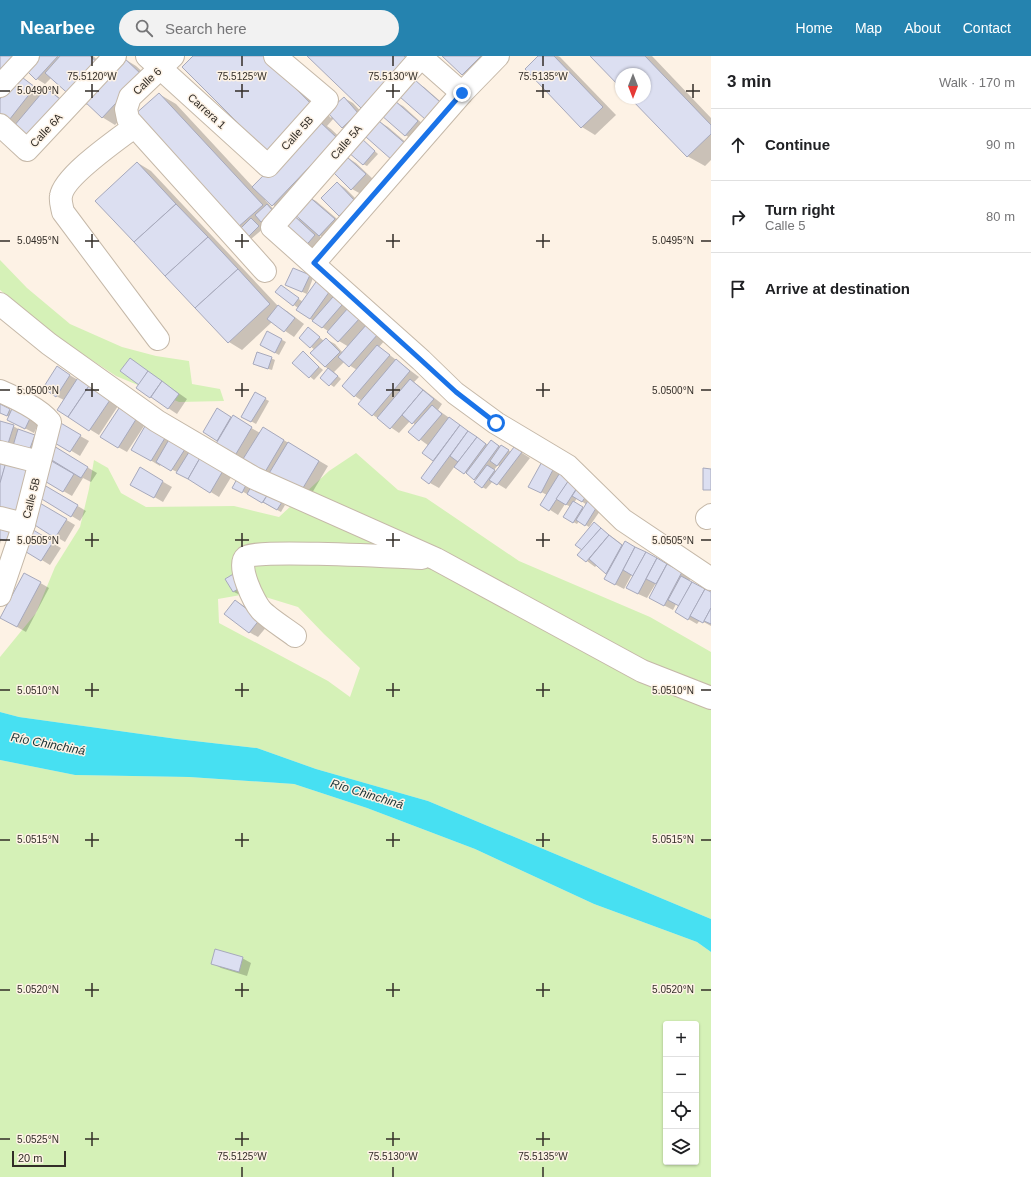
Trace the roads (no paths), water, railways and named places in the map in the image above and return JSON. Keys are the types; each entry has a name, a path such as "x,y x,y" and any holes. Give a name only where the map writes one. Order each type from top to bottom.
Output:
{"street":[{"path":"0,86 28,56"},
{"name":"Calle 6A","path":"0,125 27,150 115,56"},
{"name":"Calle 5B","path":"268,166 327,100 275,56"},
{"path":"420,56 462,93"},
{"name":"Calle 5A","path":"314,263 272,227 420,56"},
{"path":"498,56 462,93 314,263 456,392 496,423 568,466 623,520 711,579"},
{"name":"Calle 6","path":"130,118 130,97 160,60"},
{"name":"Carrera 1","path":"160,60 268,166"},
{"path":"158,339 63,212 61,196 70,179 85,166 130,118 265,271"},
{"path":"0,304 49,344 158,421 254,478 436,558 642,671 711,698"},
{"name":"Calle 5B","path":"0,391 45,415 50,422 24,524 0,595"},
{"path":"0,452 39,462"},
{"path":"0,518 24,524"},
{"path":"295,636 261,610 248,586 244,575 242,564 246,556 251,554 318,554 436,558"}],"water":[{"name":"Río Chinchiná","path":"0,712 19,717 177,739 257,748 316,769 428,801 711,919 711,952 697,942 594,904 475,849 367,808 294,784 189,777 75,775 0,760"}]}
